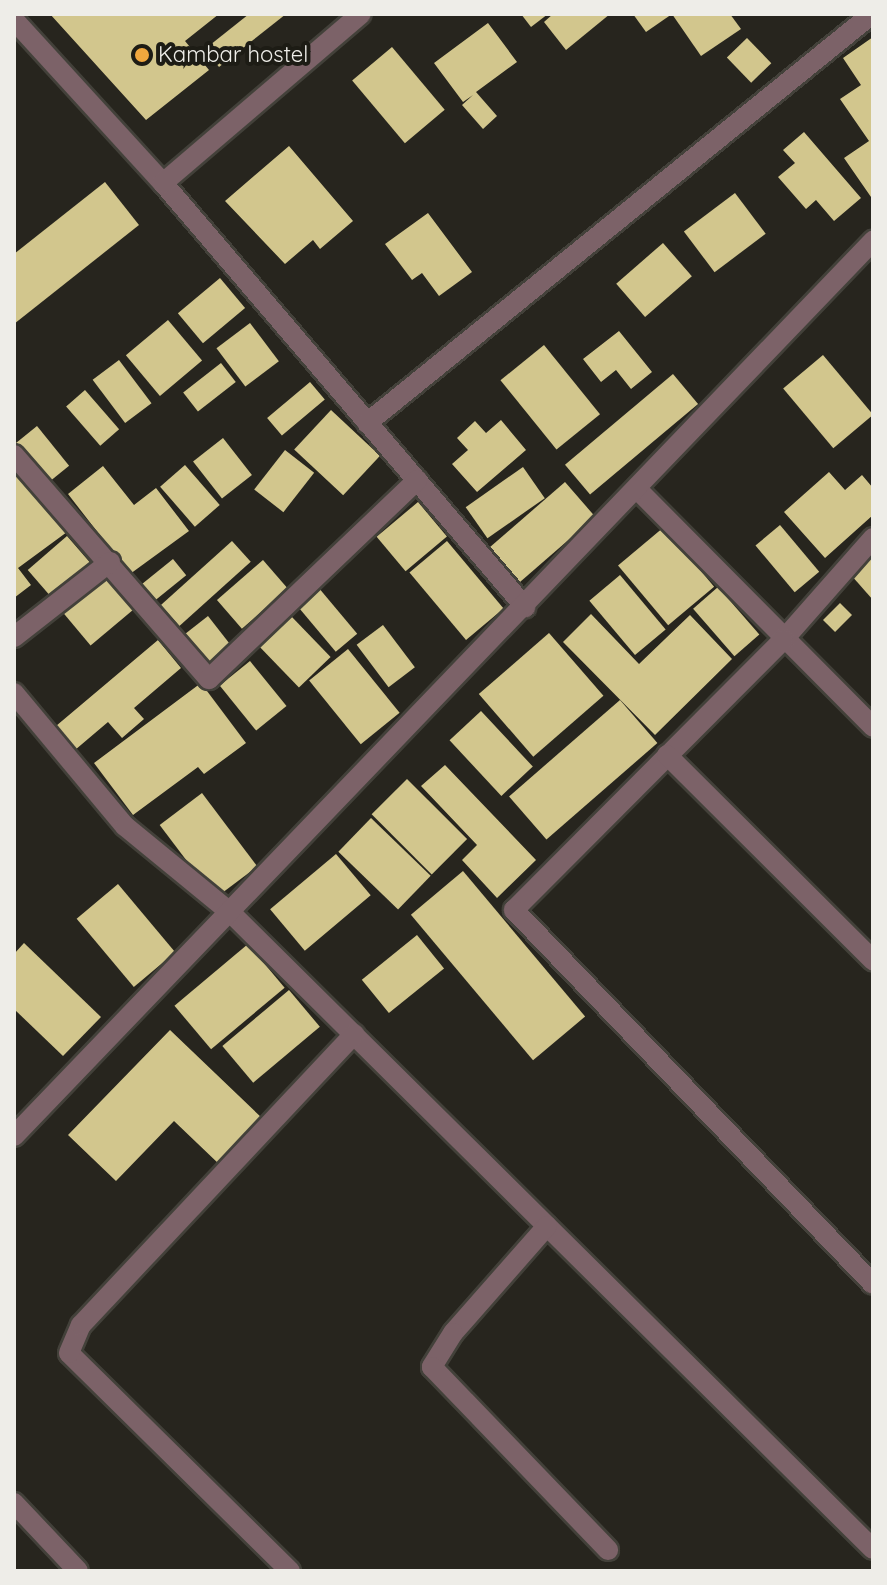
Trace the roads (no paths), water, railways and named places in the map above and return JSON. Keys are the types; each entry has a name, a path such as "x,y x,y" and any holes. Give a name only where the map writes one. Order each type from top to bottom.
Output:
{"street":[{"path":"163,183 361,14"},
{"path":"367,423 872,14"},
{"path":"14,20 163,183 525,607"},
{"path":"14,1136 232,914 873,241"},
{"path":"14,455 209,679 417,480"},
{"path":"637,489 783,640 873,727"},
{"path":"873,538 783,640 514,910 873,1284"},
{"path":"14,637 110,562"},
{"path":"14,693 125,826 232,914 873,1549"},
{"path":"667,755 873,960"},
{"path":"290,1571 69,1353 81,1325 354,1034"},
{"path":"547,1226 453,1333 432,1367 608,1550"},
{"path":"14,1503 78,1571"}],"place":[{"name":"Kambar hostel","path":"142,55"}]}
